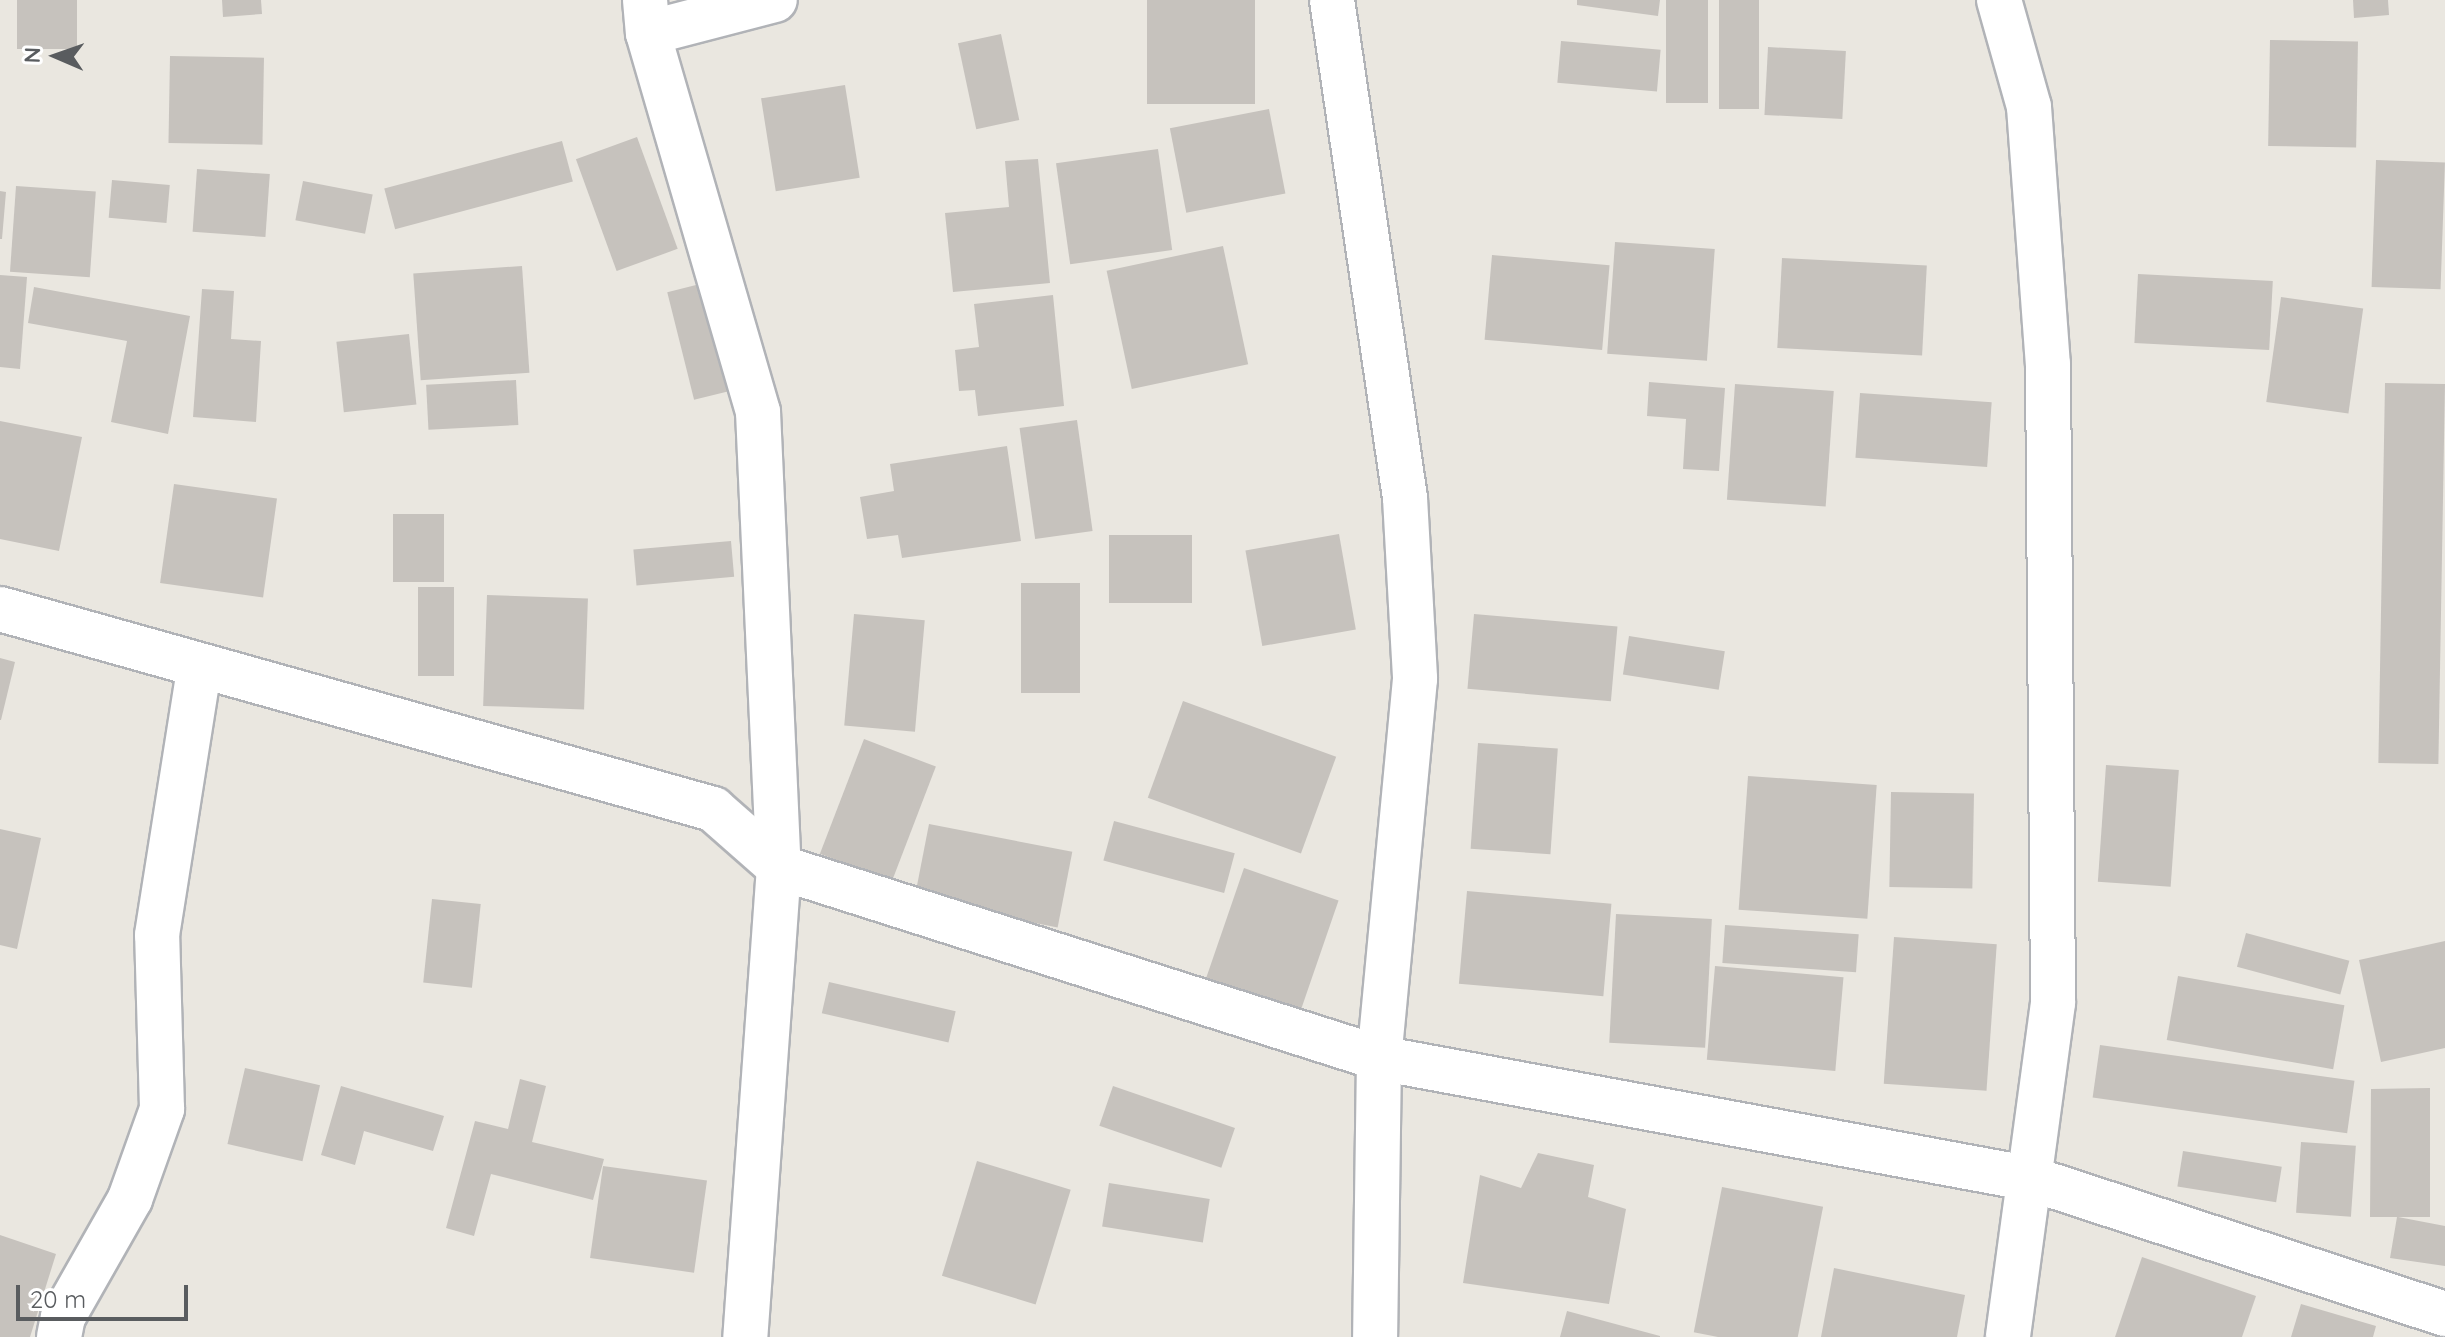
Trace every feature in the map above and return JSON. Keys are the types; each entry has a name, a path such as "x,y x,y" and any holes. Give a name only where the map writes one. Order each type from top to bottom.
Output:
{"street":[{"path":"745,1337 779,867 758,412 646,16 775,0"},
{"path":"1332,0 1405,498 1415,679 1379,1058 1375,1337"},
{"path":"1999,0 2029,107 2048,364 2053,1003 2032,1179 2008,1337"},
{"path":"0,609 713,809 779,867 1379,1058 2032,1179 2445,1314"},
{"path":"59,1337 63,1317 130,1199 162,1109 157,935 200,665"}],"building":[{"path":"17,0 77,0 77,49 17,49"},
{"path":"222,0 261,0 262,14 223,17"},
{"path":"1147,0 1255,0 1255,104 1147,104"},
{"path":"1577,0 1660,0 1658,16 1577,5"},
{"path":"1666,0 1708,0 1708,103 1666,103"},
{"path":"1719,0 1759,0 1759,109 1719,109"},
{"path":"2353,0 2388,0 2389,15 2354,18"},
{"path":"1001,34 1019,120 976,129 958,43"},
{"path":"2270,40 2358,42 2356,148 2268,146"},
{"path":"1561,41 1661,50 1657,92 1557,83"},
{"path":"1768,47 1846,51 1842,119 1764,115"},
{"path":"170,56 264,58 262,145 168,143"},
{"path":"845,85 860,178 776,191 761,98"},
{"path":"1269,109 1285,193 1186,213 1170,128"},
{"path":"637,137 678,249 617,271 576,159"},
{"path":"562,141 573,182 395,229 384,189"},
{"path":"1158,149 1172,250 1070,264 1056,163"},
{"path":"1038,159 1050,283 953,292 945,213 1009,207 1005,161"},
{"path":"2376,160 2445,162 2441,289 2372,287"},
{"path":"197,169 270,174 265,237 193,232"},
{"path":"112,180 170,185 166,223 109,218"},
{"path":"303,181 373,195 365,234 295,220"},
{"path":"16,186 96,192 90,277 10,272"},
{"path":"0,191 6,192 2,239 0,239"},
{"path":"1615,242 1715,249 1707,361 1607,354"},
{"path":"1223,246 1248,364 1132,389 1107,271"},
{"path":"1492,255 1610,265 1602,350 1485,340"},
{"path":"1782,258 1927,266 1922,355 1777,348"},
{"path":"522,266 529,373 421,380 413,274"},
{"path":"2138,274 2273,281 2269,350 2134,343"},
{"path":"0,275 27,277 20,369 0,367"},
{"path":"708,282 735,390 694,400 667,292"},
{"path":"34,287 190,316 168,434 111,422 127,341 28,323"},
{"path":"202,289 234,291 231,339 261,341 256,422 193,417"},
{"path":"1053,295 1064,406 978,416 975,390 959,391 955,350 979,347 974,304"},
{"path":"2281,297 2363,309 2348,414 2266,402"},
{"path":"409,334 416,405 344,412 336,342"},
{"path":"516,380 518,425 428,430 426,385"},
{"path":"1649,382 1725,388 1719,471 1683,469 1686,419 1647,416"},
{"path":"2385,383 2445,384 2438,764 2378,763"},
{"path":"1735,384 1834,391 1826,507 1727,500"},
{"path":"1860,393 1992,402 1987,467 1855,458"},
{"path":"1077,420 1093,531 1035,539 1020,428"},
{"path":"0,421 82,437 59,551 0,539"},
{"path":"1007,446 1021,541 902,558 898,535 867,539 860,497 894,491 890,464"},
{"path":"174,484 277,498 263,598 160,583"},
{"path":"393,514 444,514 444,582 393,582"},
{"path":"1339,534 1356,630 1262,646 1245,550"},
{"path":"1109,535 1192,535 1192,603 1109,603"},
{"path":"731,541 734,577 637,585 633,550"},
{"path":"1021,583 1080,583 1080,693 1021,693"},
{"path":"418,587 454,587 454,676 418,676"},
{"path":"487,595 588,599 584,709 483,706"},
{"path":"854,614 925,620 915,732 844,726"},
{"path":"1474,614 1617,627 1611,701 1467,689"},
{"path":"1629,636 1725,651 1719,690 1623,675"},
{"path":"0,658 15,662 1,720 0,720"},
{"path":"1183,701 1336,757 1301,854 1148,798"},
{"path":"864,739 936,767 892,881 820,854"},
{"path":"1478,743 1558,749 1550,854 1471,849"},
{"path":"2106,765 2179,770 2171,887 2098,882"},
{"path":"1748,776 1877,785 1867,919 1739,910"},
{"path":"1891,792 1974,793 1972,888 1889,887"},
{"path":"1114,821 1235,853 1224,893 1103,861"},
{"path":"929,824 1072,852 1058,927 914,900"},
{"path":"0,829 41,838 17,949 0,945"},
{"path":"1244,868 1339,901 1298,1019 1203,986"},
{"path":"1467,891 1611,904 1603,996 1459,984"},
{"path":"432,899 481,904 472,988 423,983"},
{"path":"1616,914 1712,919 1705,1048 1609,1043"},
{"path":"1725,925 1859,934 1856,972 1722,963"},
{"path":"2246,933 2349,961 2340,995 2237,967"},
{"path":"1894,937 1997,944 1986,1091 1884,1084"},
{"path":"2445,941 2445,1048 2381,1062 2359,960"},
{"path":"1715,966 1844,977 1835,1071 1707,1060"},
{"path":"2178,976 2344,1005 2333,1069 2167,1040"},
{"path":"829,982 956,1011 948,1042 822,1013"},
{"path":"2100,1045 2354,1081 2347,1133 2093,1097"},
{"path":"245,1068 320,1085 302,1161 227,1144"},
{"path":"520,1079 546,1086 532,1142 604,1159 593,1200 491,1174 474,1236 446,1228 475,1121 508,1129"},
{"path":"341,1086 444,1116 433,1151 364,1131 355,1165 321,1155"},
{"path":"1113,1086 1235,1128 1221,1168 1099,1126"},
{"path":"2430,1088 2430,1217 2398,1217 2445,1226 2445,1266 2390,1258 2397,1217 2370,1217 2371,1089"},
{"path":"2301,1142 2356,1146 2351,1217 2296,1213"},
{"path":"2183,1151 2282,1167 2276,1202 2177,1187"},
{"path":"1538,1153 1594,1165 1588,1197 1626,1209 1609,1304 1463,1283 1480,1175 1521,1188"},
{"path":"977,1161 1071,1190 1036,1304 942,1276"},
{"path":"603,1166 707,1181 694,1273 590,1258"},
{"path":"1109,1183 1210,1199 1203,1242 1102,1226"},
{"path":"1722,1187 1823,1207 1798,1337 1718,1337 1694,1332"},
{"path":"0,1235 56,1254 30,1337 0,1337"},
{"path":"2142,1257 2256,1296 2242,1337 2115,1337"},
{"path":"1834,1268 1965,1295 1957,1337 1821,1337"},
{"path":"2301,1304 2376,1326 2373,1337 2291,1337"},
{"path":"1567,1311 1660,1336 1660,1337 1560,1337"}]}
